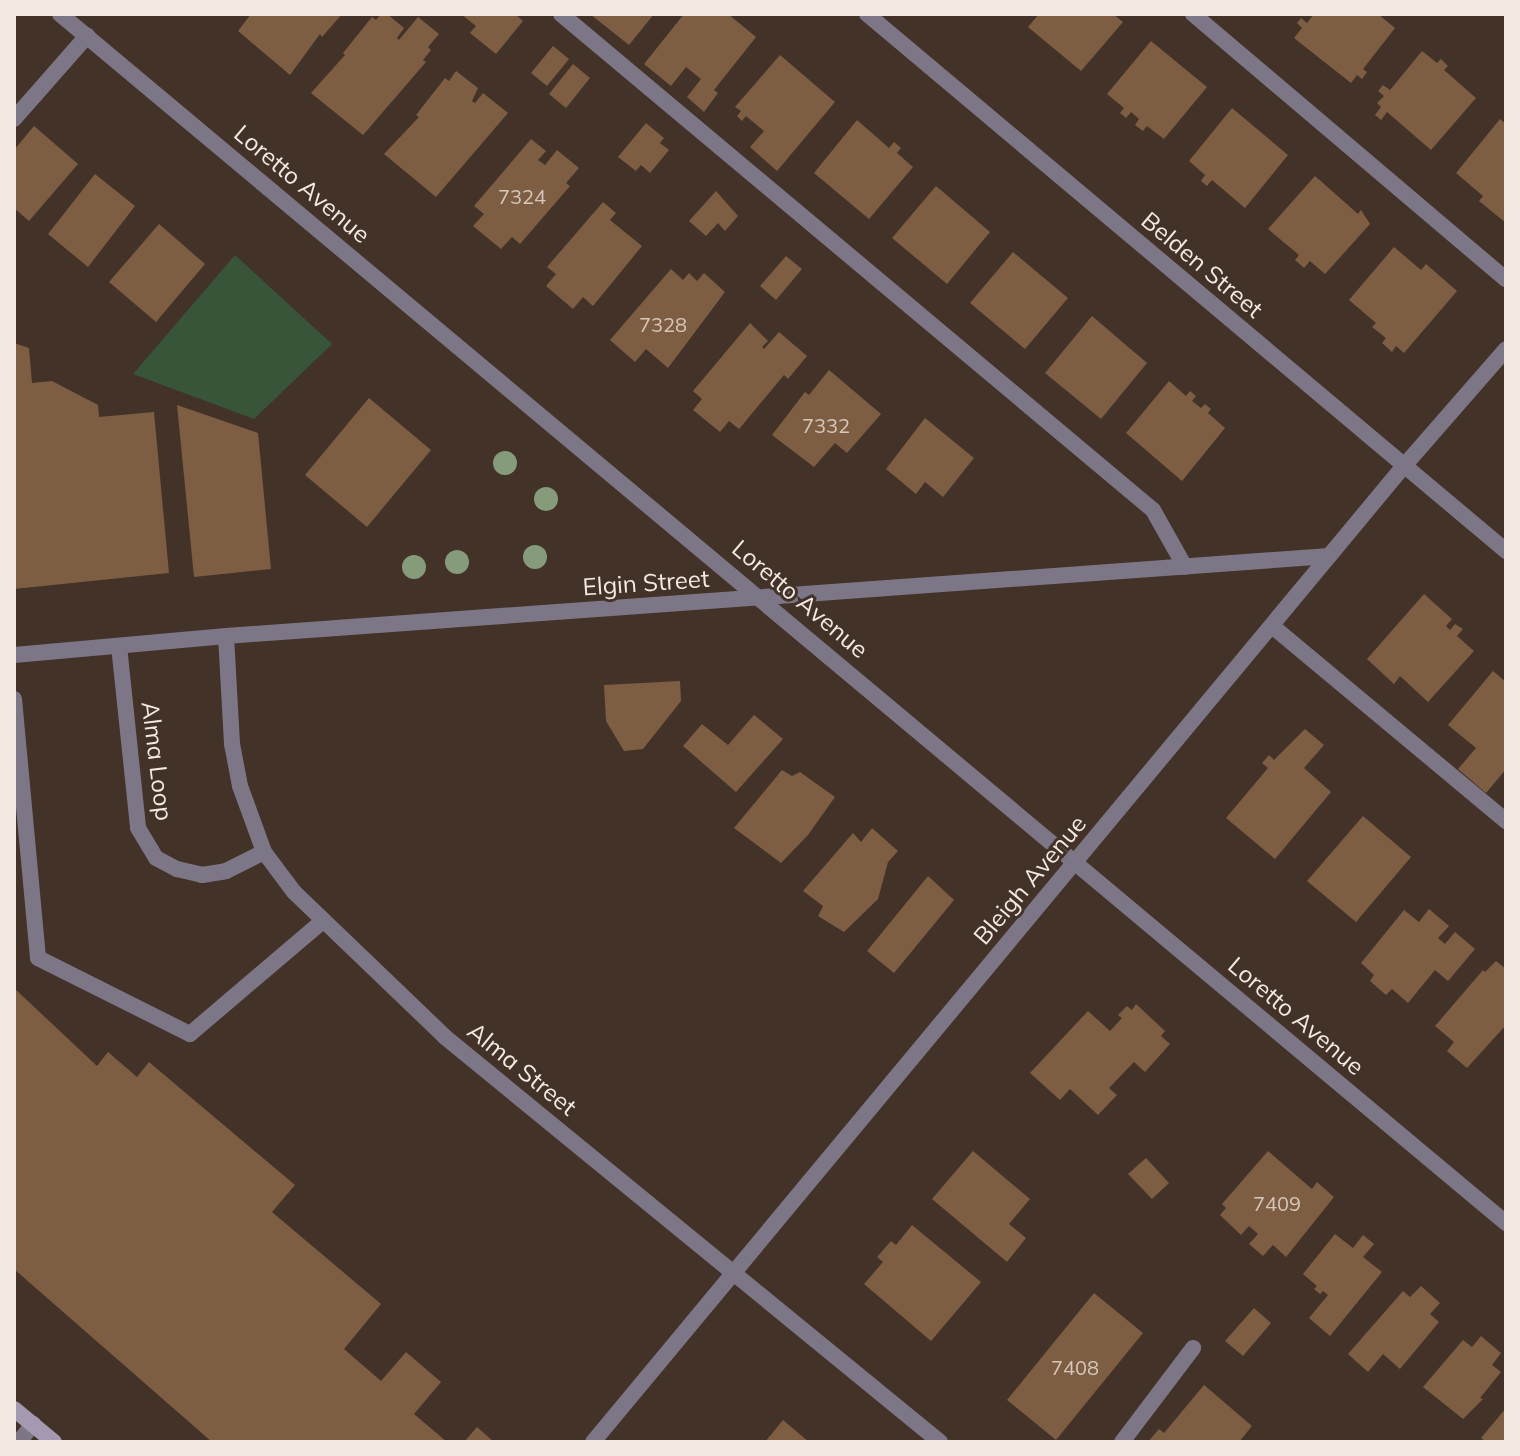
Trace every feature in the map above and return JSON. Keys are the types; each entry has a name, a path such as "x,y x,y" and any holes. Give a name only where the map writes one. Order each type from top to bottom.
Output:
{"main road":[{"path":"14,1409 54,1442"}],"street":[{"name":"Loretto Avenue","path":"60,14 1506,1223"},
{"path":"561,14 1153,510 1185,567"},
{"name":"Belden Street","path":"867,14 1506,551"},
{"path":"1193,14 1506,279"},
{"path":"14,119 87,36"},
{"name":"Bleigh Avenue","path":"593,1442 1404,466 1506,349"},
{"name":"Elgin Street","path":"14,655 226,636 1329,556"},
{"path":"1272,626 1506,821"},
{"name":"Alma Street","path":"226,636 232,744 250,820 264,852 323,921 486,1072 736,1272 940,1442"},
{"name":"Alma Loop","path":"119,646 138,828 156,858 177,869 202,875 226,871 264,852"},
{"path":"14,699 38,958 190,1034 323,921"},
{"path":"1122,1442 1193,1348"},
{"path":"19,1442 33,1424"}],"green space":[{"path":"235,255 332,344 254,419 133,374"}],"building":[{"path":"251,14 342,14 322,37 320,34 290,75 238,31"},
{"path":"381,14 387,14 404,28 397,38 399,40 418,17 439,34 428,47 431,50 423,60 426,62 363,135 311,93 345,55 343,53 372,17 376,20"},
{"path":"461,14 515,14 523,21 496,54 470,33 476,26"},
{"path":"590,14 654,14 629,45"},
{"path":"684,14 728,14 756,37 714,90 718,93 704,112 687,97 701,79 686,67 671,86 644,64"},
{"path":"1039,14 1113,14 1123,22 1081,71 1028,27"},
{"path":"1314,14 1378,14 1395,28 1363,69 1367,72 1362,79 1357,75 1351,83 1294,38 1302,28 1297,23 1301,18 1307,23"},
{"path":"1151,41 1207,87 1164,139 1147,126 1143,131 1135,125 1139,119 1131,112 1126,118 1120,113 1124,108 1107,94"},
{"path":"553,46 569,59 547,86 531,73"},
{"path":"1422,51 1437,63 1441,59 1448,66 1444,70 1476,98 1431,150 1387,112 1381,120 1375,115 1381,107 1377,103 1384,96 1378,91 1383,85 1390,90"},
{"path":"780,55 835,102 777,171 750,147 764,131 746,116 742,121 737,116 741,111 735,107"},
{"path":"573,64 590,78 566,108 549,94"},
{"path":"456,71 478,88 472,101 475,103 483,93 508,113 436,197 384,154 419,117 416,115 445,78 449,81"},
{"path":"1232,108 1288,155 1245,208 1212,180 1207,186 1201,181 1205,175 1189,161"},
{"path":"1500,119 1506,124 1506,223 1479,201 1483,196 1456,173"},
{"path":"857,120 889,148 894,142 901,148 897,153 913,167 869,219 814,173"},
{"path":"646,123 664,138 660,143 669,150 650,173 641,165 636,171 618,157"},
{"path":"34,126 78,164 29,221 14,208 14,150"},
{"path":"531,139 546,151 538,160 545,165 557,150 579,168 566,183 570,186 520,244 512,237 501,249 473,226 484,214 474,206"},
{"path":"95,174 135,206 88,267 48,234"},
{"path":"1315,176 1358,214 1361,210 1370,224 1325,274 1310,261 1304,268 1295,260 1299,255 1268,229"},
{"path":"936,186 990,232 947,284 892,238"},
{"path":"716,191 738,216 725,231 718,223 706,236 689,221"},
{"path":"603,202 616,213 610,220 642,246 593,306 583,297 573,309 546,286 556,274 547,267"},
{"path":"159,224 205,264 156,322 109,282"},
{"path":"1394,247 1421,270 1426,264 1457,291 1404,353 1396,346 1392,352 1382,343 1386,338 1372,327 1376,323 1349,300"},
{"path":"1013,252 1068,298 1025,349 970,303"},
{"path":"786,256 802,269 776,300 760,286"},
{"path":"671,269 683,280 689,273 697,281 704,273 725,292 668,368 646,349 635,362 610,340"},
{"path":"1092,316 1147,363 1101,419 1045,373"},
{"path":"750,323 768,341 762,347 764,349 779,332 807,356 788,379 784,375 739,429 729,421 720,432 693,410 702,399 693,391"},
{"path":"14,343 29,348 32,383 52,381 98,405 99,417 154,412 169,573 14,589"},
{"path":"829,370 881,414 847,453 835,443 814,467 772,435 805,392 809,395"},
{"path":"1169,381 1186,396 1190,391 1196,396 1192,401 1201,408 1205,404 1211,409 1208,413 1225,428 1182,481 1126,433"},
{"path":"369,398 431,450 367,527 305,475"},
{"path":"177,405 258,433 271,569 194,577"},
{"path":"925,418 974,458 943,497 925,482 916,494 886,469"},
{"path":"1424,594 1452,619 1446,626 1450,630 1455,624 1463,629 1457,636 1474,651 1428,702 1400,676 1394,684 1367,659"},
{"path":"1493,671 1506,682 1506,769 1486,793 1458,769 1476,748 1448,725"},
{"path":"680,681 681,701 643,749 624,751 606,721 604,685"},
{"path":"754,715 783,739 736,792 683,746 702,724 728,745"},
{"path":"1305,729 1324,745 1304,768 1331,792 1275,859 1226,818 1268,768 1262,763 1269,755 1274,760"},
{"path":"782,770 792,776 800,772 835,797 808,835 781,863 734,828"},
{"path":"1363,816 1411,857 1356,922 1307,881"},
{"path":"872,828 898,851 888,862 878,899 844,932 818,916 823,906 803,891 853,833 861,842"},
{"path":"928,876 954,900 894,973 867,951"},
{"path":"1429,909 1449,926 1438,938 1445,944 1455,932 1475,949 1448,981 1435,970 1408,1003 1392,989 1386,995 1370,981 1374,975 1361,963 1404,910 1419,922"},
{"path":"1496,961 1506,969 1506,1025 1467,1068 1447,1051 1454,1042 1435,1026 1483,970 1485,972"},
{"path":"14,988 97,1066 108,1052 137,1077 149,1062 295,1185 272,1212 381,1304 344,1349 381,1381 406,1352 441,1382 414,1414 447,1442 212,1442 14,1269"},
{"path":"1136,1004 1165,1031 1161,1036 1170,1044 1145,1072 1134,1062 1109,1088 1117,1095 1098,1115 1070,1089 1060,1100 1030,1073 1088,1011 1110,1031 1122,1018 1118,1015 1127,1006 1132,1010"},
{"path":"973,1151 1030,1199 1009,1224 1026,1238 1007,1262 932,1199"},
{"path":"1268,1151 1312,1189 1317,1182 1334,1197 1286,1257 1273,1245 1263,1256 1249,1244 1258,1234 1249,1226 1241,1235 1220,1215 1226,1208 1222,1204"},
{"path":"1146,1158 1169,1183 1152,1199 1128,1174"},
{"path":"912,1225 981,1282 931,1341 864,1284 883,1262 877,1257 891,1241 896,1245"},
{"path":"1335,1234 1353,1248 1363,1235 1374,1244 1363,1257 1382,1272 1330,1336 1309,1318 1328,1295 1314,1289 1317,1286 1303,1274"},
{"path":"1421,1286 1440,1303 1430,1314 1439,1322 1400,1369 1383,1354 1368,1372 1348,1354 1403,1291 1410,1297"},
{"path":"1094,1293 1143,1333 1056,1440 1007,1400"},
{"path":"1254,1308 1271,1323 1243,1356 1225,1341"},
{"path":"1481,1336 1501,1353 1492,1365 1501,1372 1480,1398 1483,1399 1463,1419 1423,1387 1463,1340 1472,1347"},
{"path":"1204,1385 1252,1426 1239,1442 1148,1442 1159,1429 1164,1433"},
{"path":"1506,1408 1506,1442 1486,1442 1481,1438"},
{"path":"783,1420 809,1442 765,1442"},
{"path":"477,1427 494,1442 464,1442"}]}
